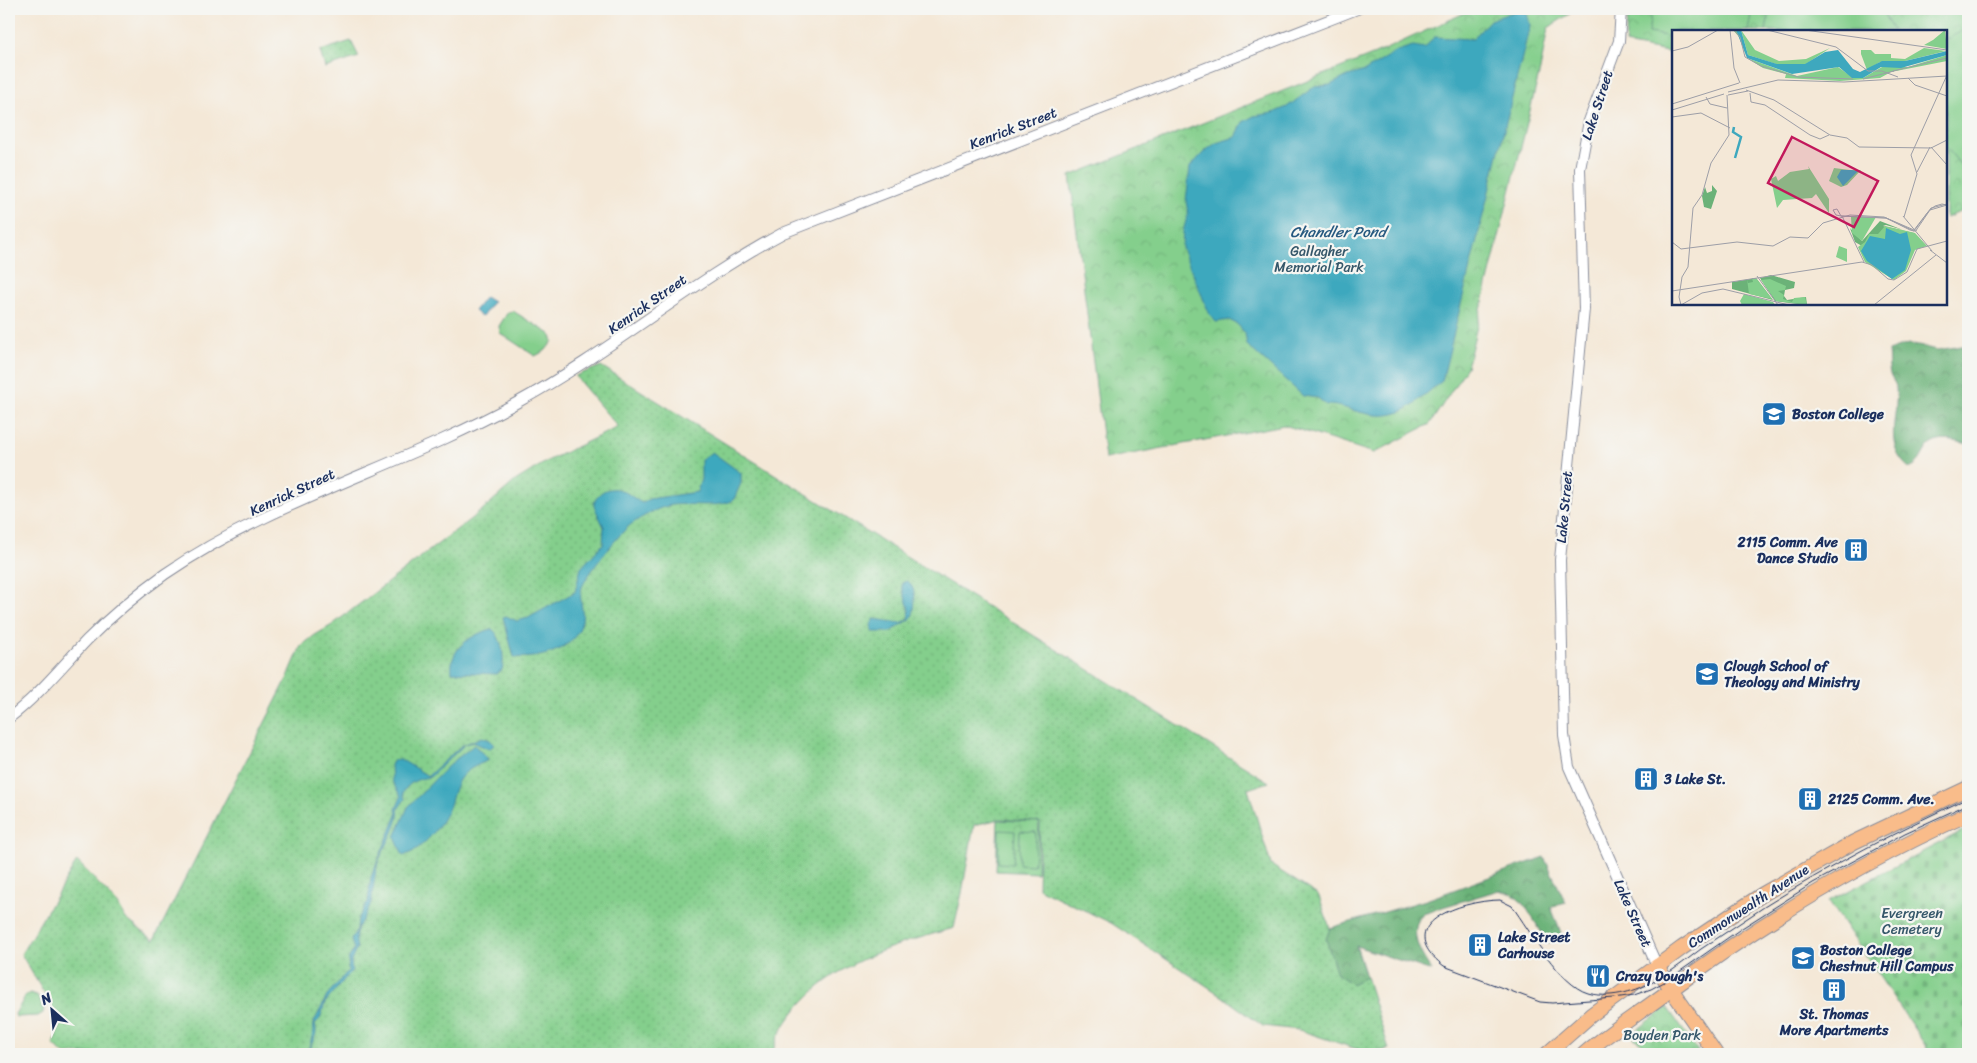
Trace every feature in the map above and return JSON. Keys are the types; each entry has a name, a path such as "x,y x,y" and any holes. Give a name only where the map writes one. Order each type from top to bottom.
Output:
{"main road":[{"name":"Commonwealth Avenue","path":"1548,1054 1576,1026 1657,966 1793,875 1854,842 1968,788"},
{"name":"Commonwealth Avenue","path":"1584,1054 1700,967 1788,909 1879,857 1968,814"},
{"name":"Lake Street","path":"1657,966 1671,990 1716,1054"}],"street":[{"name":"Kenrick Street","path":"9,718 90,638 136,596 196,554 301,501 477,424 519,402 583,364 724,267 776,237 1357,9"},
{"name":"Lake Street","path":"1621,9 1619,41 1589,121 1580,169 1584,309 1560,560 1564,735 1566,756 1571,772 1657,966"}],"green space":[{"name":"Gallagher Memorial Park","path":"1473,9 1577,9 1548,28 1540,70 1467,367 1430,424 1374,453 1284,425 1105,459 1070,176 1375,54"},
{"path":"1628,9 1968,9 1968,212 1960,212 1947,218 1947,30 1672,30 1672,53 1625,44"},
{"path":"1652,9 1752,9 1748,30 1672,30 1672,37 1648,33"},
{"path":"1770,9 1881,9 1892,30 1766,30"},
{"path":"1968,28 1968,174 1947,148 1947,39"},
{"path":"351,41 359,57 325,68 320,51"},
{"path":"513,311 550,334 553,341 545,351 535,356 500,333 499,326 508,312"},
{"path":"1908,344 1938,350 1968,345 1968,444 1946,440 1935,442 1927,448 1918,462 1909,468 1896,450 1894,440 1896,388 1889,371 1888,351"},
{"path":"601,366 1269,782 1248,789 1271,865 1319,896 1330,928 1349,923 1389,1049 1369,1053 1299,1030 1263,1026 1219,994 1111,923 1038,888 1040,822 1000,819 974,825 954,928 874,954 836,974 819,986 797,1008 784,1026 774,1048 769,1054 63,1054 53,1044 61,1022 21,954 77,861 118,904 126,919 154,940 286,681 301,646 332,625 481,511 515,481 549,460 618,427 575,376"},
{"path":"998,820 1039,822 1037,873 996,871"},
{"name":"Evergreen Cemetery","path":"1968,828 1968,1054 1931,1054 1829,901"},
{"path":"999,830 1015,831 1013,864 998,863"},
{"path":"1020,831 1036,832 1034,865 1019,864"},
{"path":"1544,857 1566,903 1551,907 1562,936 1548,943 1524,904 1512,894 1499,890 1423,913 1418,920 1416,928 1417,942 1423,957 1432,971 1356,946 1366,977 1352,984 1337,974 1326,939 1330,928 1426,900"},
{"path":"30,993 37,995 44,1008 43,1013 38,1016 16,1017 15,1014 26,995"},
{"name":"Boyden Park","path":"1667,1007 1700,1054 1656,1054 1633,1037 1633,1033"}],"water":[{"name":"Chandler Pond","path":"1516,11 1527,13 1530,25 1442,381 1407,409 1389,415 1364,413 1326,405 1318,398 1303,396 1247,345 1245,333 1237,324 1229,320 1216,322 1210,315 1182,248 1183,232 1188,213 1186,201 1190,167 1205,151 1216,143 1236,137 1243,122 1254,116 1273,113 1287,107 1314,87 1330,85 1348,76 1365,71 1397,51 1413,46 1425,48 1434,37 1473,39 1490,20"},
{"path":"485,297 493,302 482,317 474,311"},
{"path":"712,452 741,473 741,483 734,499 711,505 683,504 667,506 649,513 633,523 613,543 585,581 581,595 582,621 572,639 564,646 545,655 524,658 514,657 503,617 506,616 517,621 528,618 575,592 581,568 603,544 604,527 594,506 597,497 603,491 616,489 624,491 642,503 649,499 697,492 701,479 701,460"},
{"path":"907,581 914,593 915,604 912,618 890,632 873,632 871,625 874,619 901,623 909,619 910,614 902,583"},
{"path":"492,629 498,637 502,648 502,670 496,674 452,672 454,656 463,644 476,635"},
{"path":"482,737 490,740 494,745 489,749 473,742 467,744"},
{"path":"464,745 430,777 415,781 405,789 403,793 405,799 398,809 395,828 377,865 369,908 357,929 358,919 368,902 371,877 397,815 396,809 401,797 392,781 391,765 394,760 400,759 428,776"},
{"path":"474,745 489,760 471,768 462,776 456,786 447,813 437,828 418,848 403,856 395,837 408,807 449,765"},
{"path":"357,930 357,948 351,961 352,970 325,1003 320,1019 315,1024 316,1032 311,1050 316,1050 317,1054 311,1051 309,1048 314,1022 328,994 348,971 349,958 354,949 351,940"}],"tram line":[{"path":"1968,798 1890,836 1813,877 1764,907 1664,976 1628,992 1596,995 1577,988 1556,969 1512,906 1500,900 1468,904 1452,910 1438,917 1428,927 1424,938 1429,951 1444,966 1540,1002 1552,1003 1634,995 1666,981 1742,928 1813,883 1905,833 1968,804"}],"place":[{"name":"Boston College","path":"1774,414"},
{"name":"2115 Comm. Ave Dance Studio","path":"1856,550"},
{"name":"Clough School of Theology and Ministry","path":"1707,674"},
{"name":"3 Lake St.","path":"1646,779"},
{"name":"2125 Comm. Ave.","path":"1810,799"},
{"name":"Lake Street Carhouse","path":"1480,945"},
{"name":"Boston College Chestnut Hill Campus","path":"1803,958"},
{"name":"Crazy Dough's","path":"1598,976"},
{"name":"St. Thomas More Apartments","path":"1834,990"}]}
